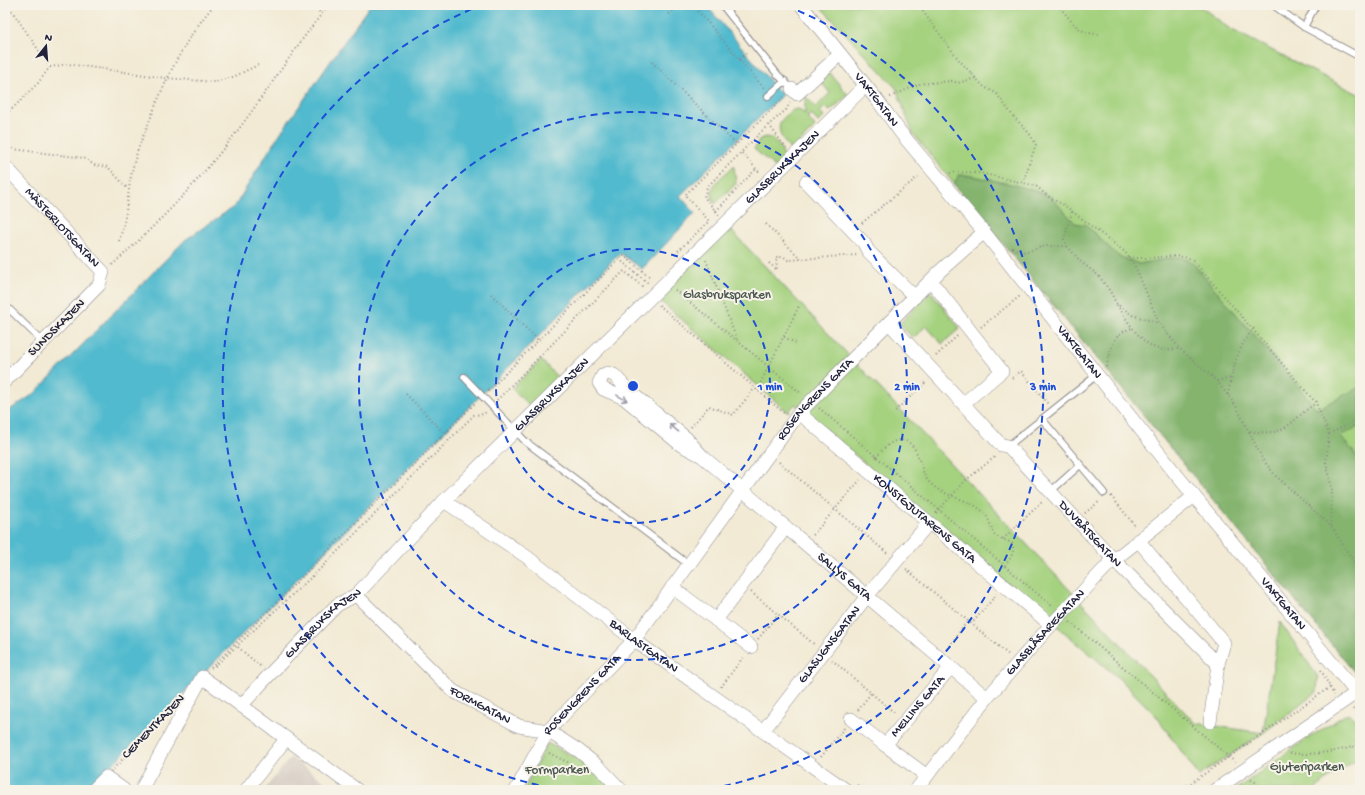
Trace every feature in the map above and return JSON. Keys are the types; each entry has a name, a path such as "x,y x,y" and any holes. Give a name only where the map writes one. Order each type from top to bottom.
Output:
{"street":[{"name":"VAKTGATAN","path":"801,5 839,55 880,103 936,176 997,248 1194,496 1358,695"},
{"path":"791,88 839,55"},
{"name":"GLASBRUKSKAJEN","path":"242,706 270,674 337,605 356,595 444,501 656,287 701,246 865,86"},
{"name":"MÄSTERLOTSGATAN","path":"5,166 103,272"},
{"path":"806,182 864,243 868,251 914,297"},
{"name":"ROSENGRENS GATA","path":"516,790 548,731 634,640 742,490 810,400 930,281 984,232"},
{"name":"SUNDSKAJEN","path":"5,381 99,285 103,272"},
{"path":"930,281 1002,371 964,403"},
{"name":"DUVBÅTSGATAN","path":"888,323 932,368 1001,445 1008,446 1114,560 1218,664"},
{"name":"SALLYS GATA","path":"702,456 681,445 624,398 603,389 599,383 603,375 607,373 614,375 629,391 683,436 702,456 987,698"},
{"name":"KONSTGJUTARENS GATA","path":"796,417 867,472 1051,625"},
{"name":"GLASBLÅSAREGATAN","path":"916,790 987,698 1061,614 1114,560 1194,496"},
{"name":"BARLASTGATAN","path":"444,501 527,557 634,640 846,790"},
{"name":"GLASUGNSGATAN","path":"763,731 867,596 928,524"},
{"path":"716,620 786,527"},
{"path":"1141,538 1224,643 1218,664 1210,722"},
{"path":"672,587 751,647"},
{"name":"FORMGATAN","path":"356,595 453,691 519,726 548,731 579,751 600,768 621,790"},
{"name":"MELLINS GATA","path":"885,745 951,667"},
{"path":"202,677 357,790"},
{"name":"CEMENTKAJEN","path":"141,790 202,677"},
{"path":"1215,790 1274,749 1358,695"},
{"name":"MELLINS GATA","path":"851,719 927,776"},
{"path":"246,790 286,739"},
{"path":"93,790 106,777 124,790"}],"lane":[{"path":"722,5 791,88 768,96"},
{"path":"1273,5 1304,27 1360,57"},
{"path":"1304,27 1316,5"},
{"path":"5,305 43,342"},
{"path":"1008,446 1097,375"},
{"path":"464,377 526,442 688,564"},
{"path":"1042,419 1104,493"},
{"path":"1051,492 1080,465"}],"path":[{"path":"8,5 50,67"},
{"path":"119,241 128,206 128,189 134,162 166,78 180,52 214,5"},
{"path":"314,5 321,14"},
{"path":"103,272 136,243 198,179 237,131 329,5"},
{"path":"669,14 680,5"},
{"path":"918,5 959,60 984,87 996,93 1013,116 1030,133 1036,144 1023,182"},
{"path":"1057,5 1079,30 1088,34 1100,34"},
{"path":"698,11 764,88"},
{"path":"739,59 746,53"},
{"path":"652,62 736,144"},
{"path":"5,112 10,111 38,83 50,67 68,64 166,78 215,82 233,78 258,65"},
{"path":"880,103 891,96 919,84 958,83 976,78"},
{"path":"725,222 704,197 707,188 769,125 786,110 791,88"},
{"path":"677,253 709,221 685,195 791,88"},
{"path":"769,125 793,156"},
{"path":"5,148 84,158 94,166 108,167 128,189"},
{"path":"742,153 767,182"},
{"path":"716,211 756,169"},
{"path":"852,231 923,173 936,176 958,172 980,173 1023,182 1042,189 1050,198 1064,205 1114,243 1128,257 1136,268 1159,323 1180,349 1217,380 1236,406 1263,460 1276,476 1331,526 1360,571"},
{"path":"1072,212 1064,239 1067,246 1081,262 1098,275 1110,291 1132,328 1148,344 1163,350 1180,349"},
{"path":"766,224 801,259"},
{"path":"701,246 737,341"},
{"path":"997,248 1012,248 1025,252 1046,246 1067,246"},
{"path":"769,263 777,270 776,257 784,257 788,260 861,255 868,251"},
{"path":"202,677 622,255 650,279 656,287 756,389 796,417"},
{"path":"1128,257 1142,259 1176,255 1192,259 1316,402 1330,434 1326,462 1332,489 1331,526"},
{"path":"619,258 656,287 737,341 769,366 1238,764"},
{"path":"504,393 624,271 656,287"},
{"path":"491,294 538,340"},
{"path":"895,411 932,368 969,330 1020,295"},
{"path":"1116,303 1132,315 1159,323"},
{"path":"683,436 709,406 733,415 756,389 799,306"},
{"path":"1097,375 1102,372 1107,365 1116,339 1121,331 1132,328"},
{"path":"1228,396 1234,364 1241,346 1253,329"},
{"path":"784,337 798,344"},
{"path":"1002,371 1008,378 1012,378 1021,371 1053,410"},
{"path":"1217,380 1231,378"},
{"path":"406,394 445,434"},
{"path":"1248,432 1266,434 1279,432 1316,402"},
{"path":"202,677 238,647 318,571 476,414"},
{"path":"1330,434 1360,418"},
{"path":"805,543 867,472 876,457 890,444 900,440 909,443 916,450 923,474 930,483 951,497 976,506 984,512 989,519 995,536 1012,543 1014,548 1012,557 1004,566"},
{"path":"928,524 938,509 966,480 1008,446"},
{"path":"1003,539 1051,492"},
{"path":"1076,520 1101,500 1104,493 1112,496 1141,538"},
{"path":"940,658 968,622 974,620 998,593 1002,584"},
{"path":"238,647 270,674"},
{"path":"1181,790 1330,687"},
{"name":"CEMENTKAJEN","path":"106,777 170,710"},
{"path":"1274,749 1304,755 1343,750 1360,744"},
{"path":"539,748 586,772"}],"shaded area":[{"path":"291,757 336,790 264,790"}],"green space":[{"path":"819,5 1199,5 1230,29 1360,95 1360,679 913,134 896,88"},
{"path":"829,72 848,95 830,111 825,107 820,112 824,117 818,122 811,114 807,117 815,127 791,151 784,142 780,133 779,128 782,119 794,110 799,109 805,114 805,96 816,107 830,93 821,82"},
{"path":"766,137 773,139 782,151 783,159 775,167 754,149 760,139"},
{"path":"734,166 736,184 715,204 712,198 713,187 720,178"},
{"path":"959,175 973,176 1015,185 1050,196 1075,223 1086,225 1118,256 1139,264 1178,257 1191,261 1317,409 1360,387 1360,426 1340,436 1360,460 1360,679 954,184"},
{"name":"Glasbruksparken","path":"727,226 1195,723 1263,733 1199,776 1157,717 1122,681 795,404 788,412 658,299"},
{"path":"931,292 960,328 942,344 926,326 913,338 899,324"},
{"path":"541,360 560,380 532,409 512,388"},
{"path":"1280,622 1318,677 1317,692 1263,733"},
{"name":"Gjuteriparken","path":"1348,713 1360,723 1360,758 1334,774 1314,790 1235,790 1305,740"},
{"name":"Formparken","path":"547,743 580,760 617,790 524,790"}],"water":[{"path":"370,5 706,5 782,95 680,196 695,213 642,269 620,253 505,371 87,790 5,790 5,413 34,394 185,240 235,206 275,141"}]}
